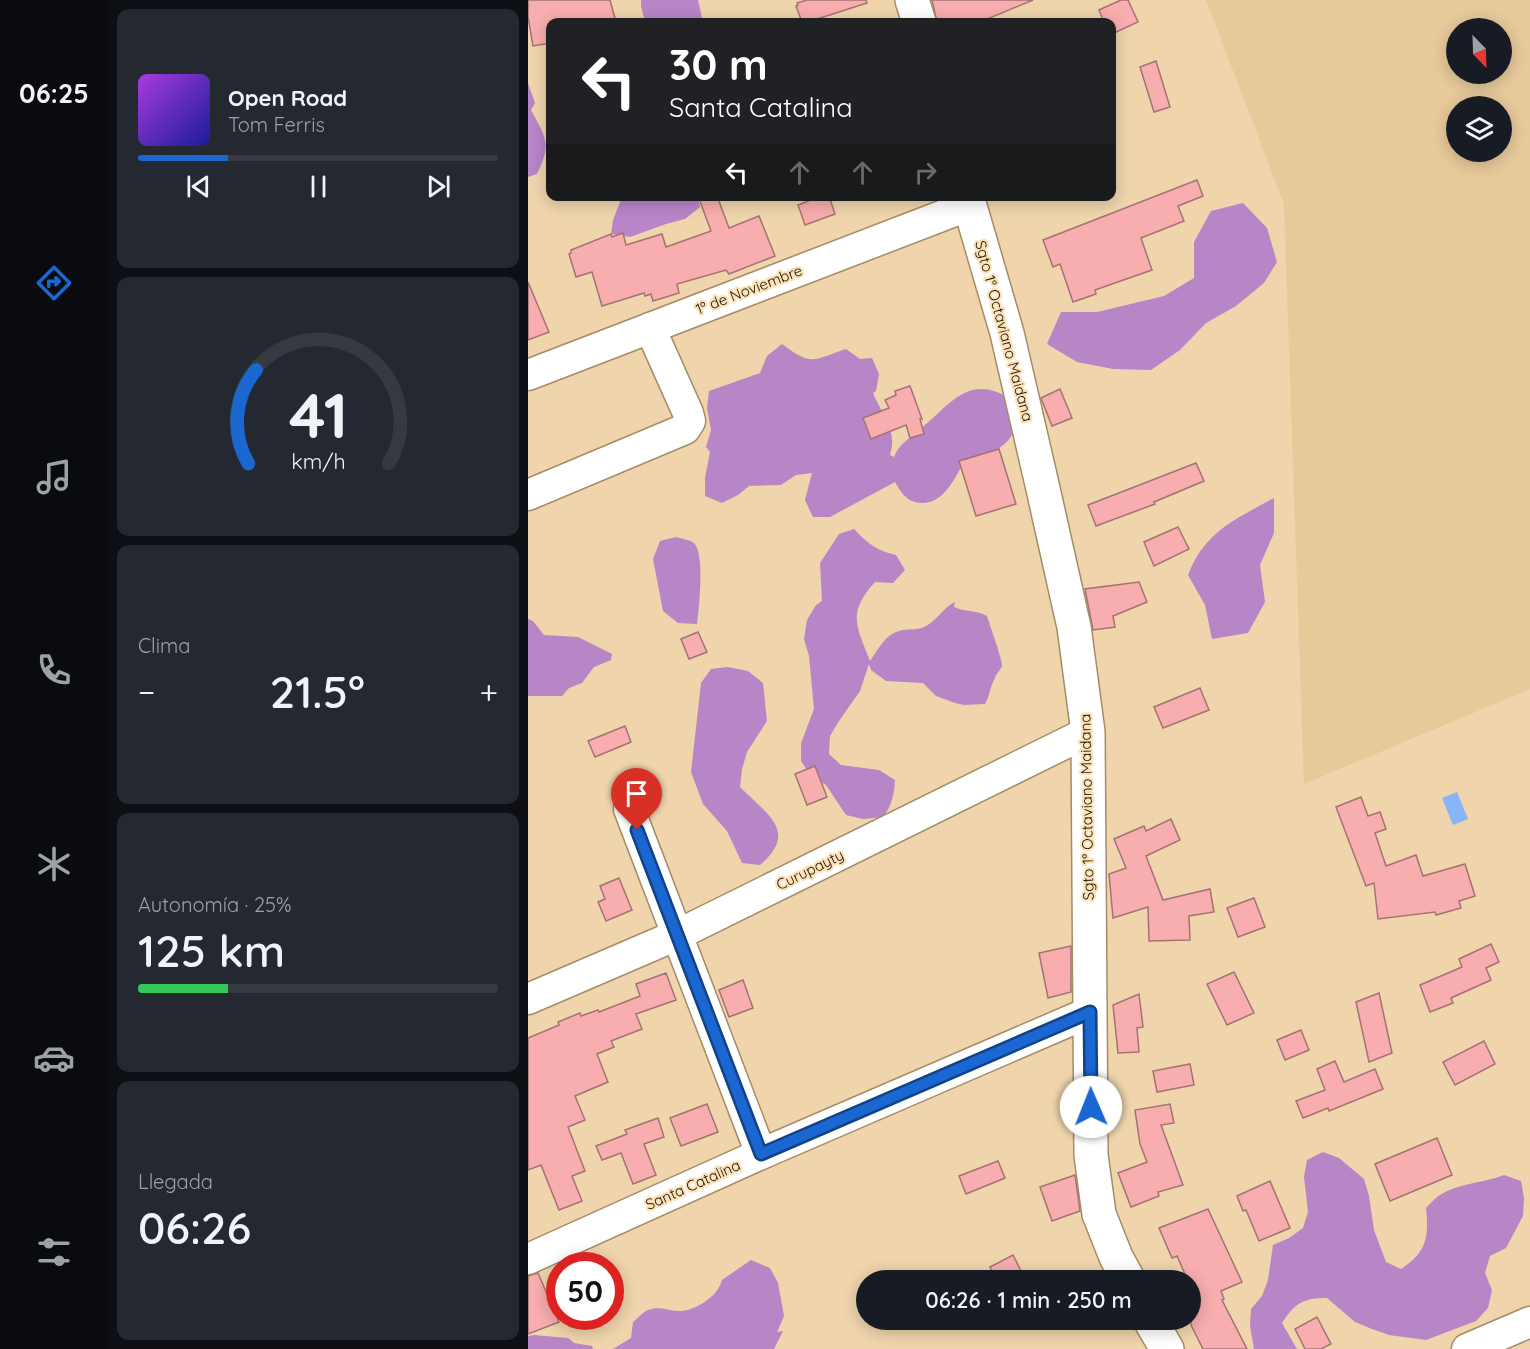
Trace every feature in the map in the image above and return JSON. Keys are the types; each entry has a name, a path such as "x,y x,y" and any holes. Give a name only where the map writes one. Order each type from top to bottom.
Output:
{"main road":[{"path":"912,0 918,18"},
{"name":"Sgto 1° Octaviano Maidana","path":"968,201 1007,333 1074,627 1088,732 1092,1155 1099,1214 1123,1270"},
{"path":"1156,1330 1167,1349"}],"street":[{"name":"1º de Noviembre","path":"528,375 968,201"},
{"path":"528,495 686,429 690,421 688,413 650,328"},
{"name":"Curupayty","path":"528,999 677,935 1088,732"},
{"path":"629,809 761,1154"},
{"name":"Santa Catalina","path":"528,1259 761,1154 1090,1012"},
{"path":"1467,1349 1530,1322"}],"shaded area":[{"path":"641,0 698,0 702,18 644,18"},
{"path":"1206,0 1530,0 1530,689 1304,784 1284,204"},
{"path":"528,83 535,103 531,110 543,135 546,148 537,174 528,177"},
{"path":"620,201 699,201 700,207 685,219 630,237 611,234 613,220"},
{"path":"1243,203 1267,228 1277,262 1264,283 1236,306 1206,323 1180,350 1151,370 1113,369 1077,362 1047,344 1061,312 1097,312 1164,296 1194,278 1194,242 1211,211"},
{"path":"782,344 807,359 819,358 846,349 860,359 872,358 879,374 876,391 873,393 891,430 890,455 894,457 905,442 950,402 971,390 983,389 997,392 1012,400 1015,415 1013,433 1009,440 995,450 963,463 945,492 932,501 924,503 908,499 895,482 830,517 813,517 805,500 812,473 796,475 781,485 749,486 722,503 705,496 705,478 710,452 706,447 711,430 707,408 709,391 760,373 767,356"},
{"path":"1274,498 1274,533 1260,565 1265,602 1248,633 1212,639 1205,605 1188,575 1203,547 1223,528"},
{"path":"854,529 873,546 896,555 905,570 893,583 875,582 860,602 857,611 858,628 870,661 883,642 892,634 926,626 955,602 954,607 987,616 1002,663 985,704 964,705 936,696 923,683 886,681 871,670 869,664 860,691 830,736 829,754 841,765 879,770 895,780 892,800 883,817 863,819 846,815 826,785 811,776 801,761 801,743 814,709 809,656 804,639 807,620 816,605 822,601 820,563 839,534"},
{"path":"676,537 694,543 697,549 700,582 697,624 678,623 663,611 653,559 660,541"},
{"path":"528,619 533,621 544,635 578,637 612,654 611,660 594,667 582,683 569,688 562,696 528,696"},
{"path":"728,667 748,671 763,683 767,721 747,752 740,787 768,814 778,832 772,853 760,865 742,863 727,831 703,804 691,772 701,683 711,669"},
{"path":"1323,1152 1339,1158 1364,1179 1374,1230 1386,1262 1401,1269 1410,1263 1421,1250 1426,1236 1426,1208 1438,1196 1455,1188 1504,1175 1521,1181 1524,1198 1523,1216 1506,1248 1490,1256 1485,1273 1492,1290 1488,1308 1476,1321 1426,1340 1389,1335 1372,1329 1355,1322 1327,1298 1312,1299 1296,1306 1282,1323 1297,1349 1254,1349 1250,1326 1251,1309 1262,1296 1268,1280 1273,1245 1303,1228 1308,1212 1304,1177 1307,1160"},
{"path":"751,1260 770,1268 778,1283 784,1316 777,1332 783,1331 774,1349 613,1349 631,1338 633,1322 646,1311 657,1308 682,1311 694,1308 712,1296 722,1280"},
{"path":"528,1336 568,1338 574,1343 592,1346 593,1349 528,1349"}],"water":[{"path":"1457,792 1468,819 1453,825 1442,798"}],"building":[{"path":"528,0 610,0 615,18 546,18 546,44 533,46 528,17"},
{"path":"807,0 866,0 867,3 820,18 800,18 797,3"},
{"path":"932,0 1033,0 990,18 936,18"},
{"path":"1121,0 1128,0 1138,22 1116,32 1116,18 1102,18 1099,10"},
{"path":"1156,61 1170,107 1154,112 1140,67"},
{"path":"1197,180 1203,196 1178,206 1184,221 1141,238 1152,270 1095,290 1096,294 1073,302 1060,264 1053,267 1043,240"},
{"path":"700,201 719,201 729,228 759,216 775,256 729,274 726,270 677,284 679,293 653,301 651,294 645,296 644,293 602,306 592,272 576,277 569,254 571,250 611,234 612,237 623,233 626,245 662,234 666,247 711,231"},
{"path":"808,201 831,201 835,214 805,225 798,205"},
{"path":"528,282 549,332 528,340"},
{"path":"910,386 922,419 920,419 924,434 910,438 906,425 871,439 863,418 889,408 885,400 896,395 895,391"},
{"path":"1060,389 1072,418 1052,426 1041,398"},
{"path":"999,449 1016,504 976,516 959,461"},
{"path":"1196,463 1204,481 1154,502 1155,504 1096,526 1088,505"},
{"path":"1178,527 1189,549 1154,566 1144,542"},
{"path":"1139,582 1147,602 1113,616 1115,627 1093,630 1085,589"},
{"path":"698,632 707,652 689,659 681,639"},
{"path":"1200,688 1209,710 1163,728 1154,707"},
{"path":"625,726 631,742 595,757 588,741"},
{"path":"815,766 827,797 807,805 795,774"},
{"path":"1361,797 1368,816 1380,812 1386,829 1375,833 1386,866 1416,855 1423,876 1465,864 1475,896 1459,901 1461,908 1436,915 1435,912 1378,919 1374,883 1366,886 1336,807"},
{"path":"1171,819 1180,840 1146,856 1163,900 1210,889 1214,912 1189,916 1190,940 1149,941 1148,907 1113,918 1109,874 1126,868 1114,839 1144,826 1146,831"},
{"path":"619,878 632,910 606,921 598,902 605,899 600,886"},
{"path":"1254,898 1265,927 1238,937 1227,908"},
{"path":"1491,944 1499,962 1486,968 1491,980 1451,998 1453,1003 1430,1012 1420,985 1462,967 1459,959"},
{"path":"1071,946 1071,992 1048,998 1039,953"},
{"path":"1234,972 1254,1013 1227,1025 1207,984"},
{"path":"666,973 676,1000 636,1014 642,1029 611,1041 614,1047 597,1054 608,1082 575,1096 585,1120 568,1127 585,1171 572,1176 582,1201 559,1210 541,1165 528,1170 528,1038 580,1013 581,1016 598,1010 599,1012 640,996 636,984"},
{"path":"743,980 753,1008 729,1017 719,990"},
{"path":"1379,993 1392,1053 1369,1062 1356,1002"},
{"path":"1139,994 1143,1027 1137,1028 1139,1052 1118,1053 1113,1005"},
{"path":"1301,1030 1309,1050 1285,1060 1277,1040"},
{"path":"1484,1041 1495,1064 1455,1085 1443,1062"},
{"path":"1335,1061 1344,1082 1375,1069 1383,1089 1329,1111 1328,1108 1303,1118 1296,1101 1325,1090 1317,1069"},
{"path":"1190,1064 1194,1085 1157,1092 1153,1071"},
{"path":"707,1104 718,1132 681,1146 670,1118"},
{"path":"1170,1104 1174,1123 1161,1125 1183,1185 1158,1192 1159,1196 1131,1207 1118,1173 1147,1162 1140,1144 1135,1110"},
{"path":"658,1118 664,1137 644,1144 656,1175 633,1184 621,1153 602,1160 596,1146 627,1134 625,1130"},
{"path":"1437,1138 1452,1175 1390,1201 1375,1164"},
{"path":"998,1161 1005,1178 966,1194 959,1176"},
{"path":"1075,1175 1080,1211 1052,1221 1040,1187"},
{"path":"1270,1181 1290,1228 1259,1241 1246,1210 1243,1211 1237,1196"},
{"path":"1208,1209 1242,1282 1221,1291 1224,1299 1222,1300 1247,1349 1203,1349 1194,1330 1201,1330 1201,1270 1183,1270 1177,1256 1172,1258 1159,1228"},
{"path":"1013,1255 1020,1270 992,1270 990,1267"},
{"path":"538,1273 546,1292 546,1327 528,1334 528,1276"},
{"path":"1317,1317 1331,1344 1321,1349 1305,1349 1295,1329"}],"route":[{"path":"637,830 761,1154 1090,1012 1091,1107"}]}
